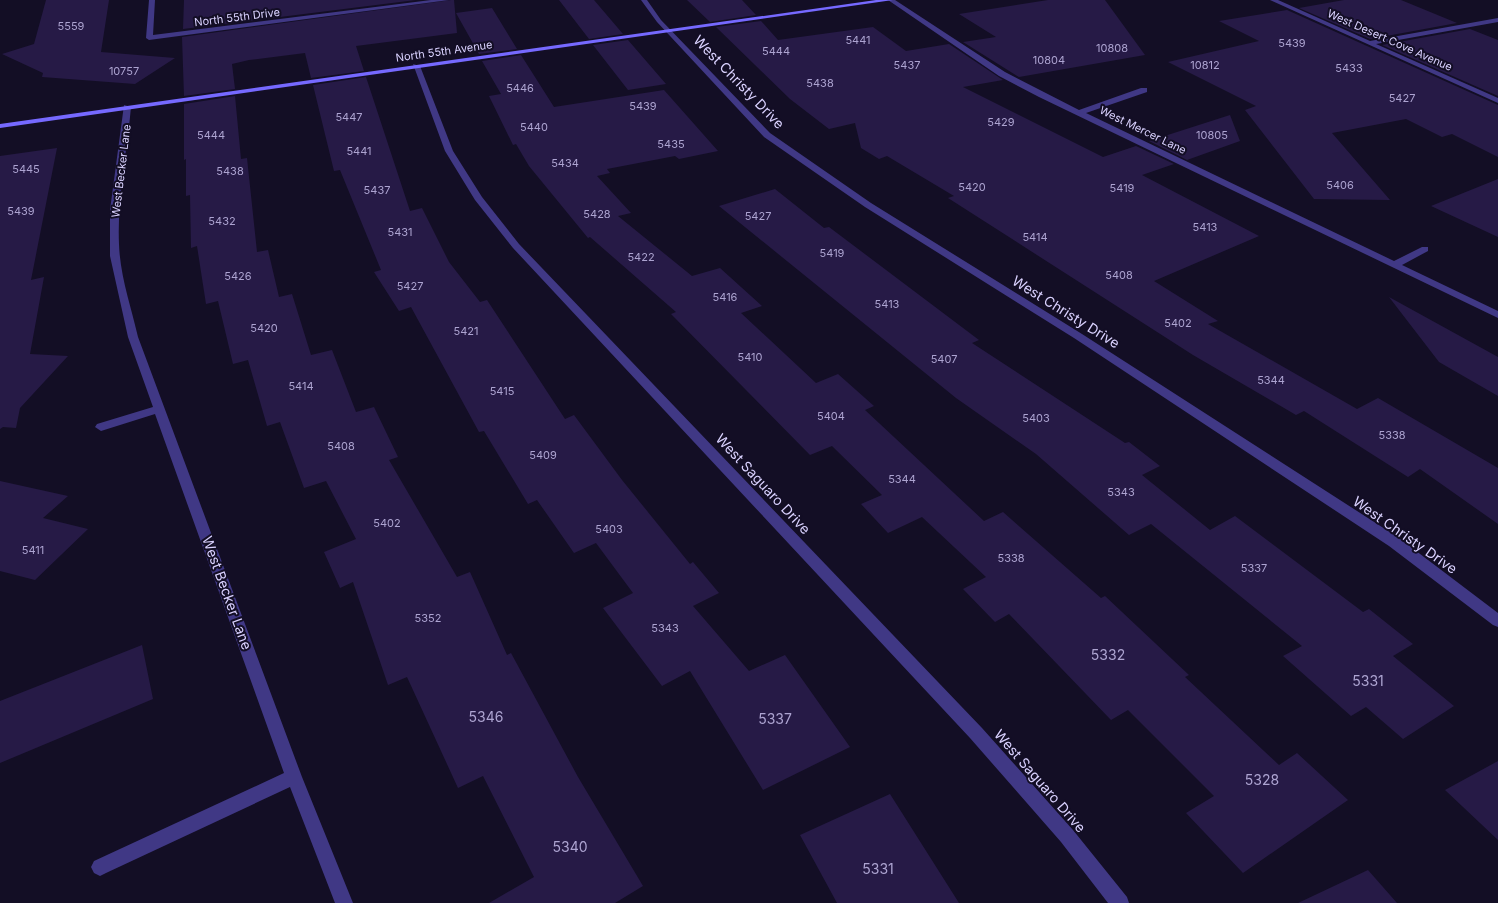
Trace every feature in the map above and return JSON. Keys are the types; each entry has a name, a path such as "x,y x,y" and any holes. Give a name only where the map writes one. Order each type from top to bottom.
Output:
{"street":[{"name":"North 55th Drive","path":"152,0 149,38 446,0"},
{"name":"West Christy Drive","path":"644,0 669,31 767,135 868,205 1086,342 1394,542 1498,621"},
{"name":"North 55th Avenue","path":"0,126 890,0"},
{"name":"West Mercer Lane","path":"890,0 1002,74 1498,315"},
{"name":"West Desert Cove Avenue","path":"1273,0 1498,101"},
{"path":"1369,43 1498,20"},
{"name":"West Saguaro Drive","path":"416,66 450,151 478,198 516,246 976,733 1067,836 1120,903"},
{"path":"1078,112 1144,90"},
{"name":"West Becker Lane","path":"128,108 116,200 114,245 133,337 294,777 344,903"},
{"path":"1394,265 1425,249"},
{"path":"101,427 158,409"},
{"path":"100,867 294,777"}],"building":[{"path":"46,0 109,0 101,52 175,58 135,84 42,77 43,73 2,54 34,44"},
{"path":"184,0 416,0 183,29"},
{"path":"454,0 457,33 356,46 364,71 311,78 305,53 249,60 232,64 235,89 184,96 182,37"},
{"path":"559,0 594,0 623,34 589,39"},
{"path":"687,0 742,0 756,15 710,22"},
{"path":"1048,0 1105,0 1145,55 1019,77 963,42 996,37 959,14"},
{"path":"1344,0 1401,0 1457,23 1370,39 1299,8"},
{"path":"492,8 517,49 479,54 456,13"},
{"path":"1287,10 1498,105 1498,157 1452,134 1442,137 1406,119 1332,133 1390,200 1314,199 1245,110 1256,106 1168,62 1259,41 1219,21"},
{"path":"761,21 778,40 873,27 906,51 949,44 1003,80 963,87 1103,157 1136,146 1174,164 1142,175 1259,236 1154,281 1218,321 1208,324 1357,409 1378,398 1498,468 1498,524 1420,469 1408,477 1304,411 1296,415 1193,355 948,198 954,196 887,156 879,159 861,148 855,123 829,129 790,99 716,27"},
{"path":"1470,29 1498,40 1498,96 1382,45"},
{"path":"628,40 666,84 628,90 593,45"},
{"path":"521,55 554,107 664,90 718,151 679,159 675,156 607,169 610,173 597,176 631,213 618,216 692,276 720,268 762,306 741,313 816,383 838,374 874,406 865,410 984,521 1003,512 1101,598 1105,596 1189,675 1185,677 1279,765 1297,753 1348,800 1243,873 1186,813 1214,796 1128,710 1111,720 1009,614 995,622 963,589 986,577 922,517 888,533 861,504 882,495 832,446 810,455 671,314 676,312 590,237 588,238 529,166 516,144 513,145 489,96 501,94 482,61"},
{"path":"366,77 410,211 422,208 449,262 480,302 487,300 565,419 574,415 622,480 690,564 693,562 719,593 693,606 749,671 785,655 850,747 763,790 690,671 662,686 603,608 633,593 596,543 574,553 537,500 528,504 484,431 479,432 411,307 399,311 374,272 381,270 340,170 334,171 313,85"},
{"path":"235,96 241,159 247,158 257,252 268,250 279,297 292,294 311,355 332,350 356,412 374,407 398,457 389,460 457,577 470,572 507,655 511,653 578,777 643,886 615,903 489,903 534,877 483,776 458,788 407,677 388,685 353,582 340,588 324,552 356,539 326,481 304,488 280,422 267,426 248,360 233,364 218,301 206,304 197,246 191,248 190,195 186,196 186,159 184,160 184,104"},
{"path":"1230,115 1240,141 1187,160 1149,141"},
{"path":"57,148 31,280 44,277 30,354 68,356 20,408 16,428 3,427 0,429 0,156"},
{"path":"1498,179 1498,237 1431,206"},
{"path":"775,189 824,228 829,227 979,340 972,343 1125,443 1129,442 1160,466 1142,475 1210,530 1235,516 1363,612 1369,609 1413,644 1393,656 1454,706 1403,739 1366,707 1351,716 1283,656 1302,646 1151,524 1129,535 1036,454 956,398 719,206"},
{"path":"1389,297 1498,357 1498,396 1439,362"},
{"path":"0,481 68,496 43,518 88,529 35,580 0,571"},
{"path":"142,645 153,699 0,763 0,701"},
{"path":"1498,761 1498,840 1445,790"},
{"path":"890,794 959,903 837,903 800,835"},
{"path":"1368,870 1397,903 1298,903"}]}
